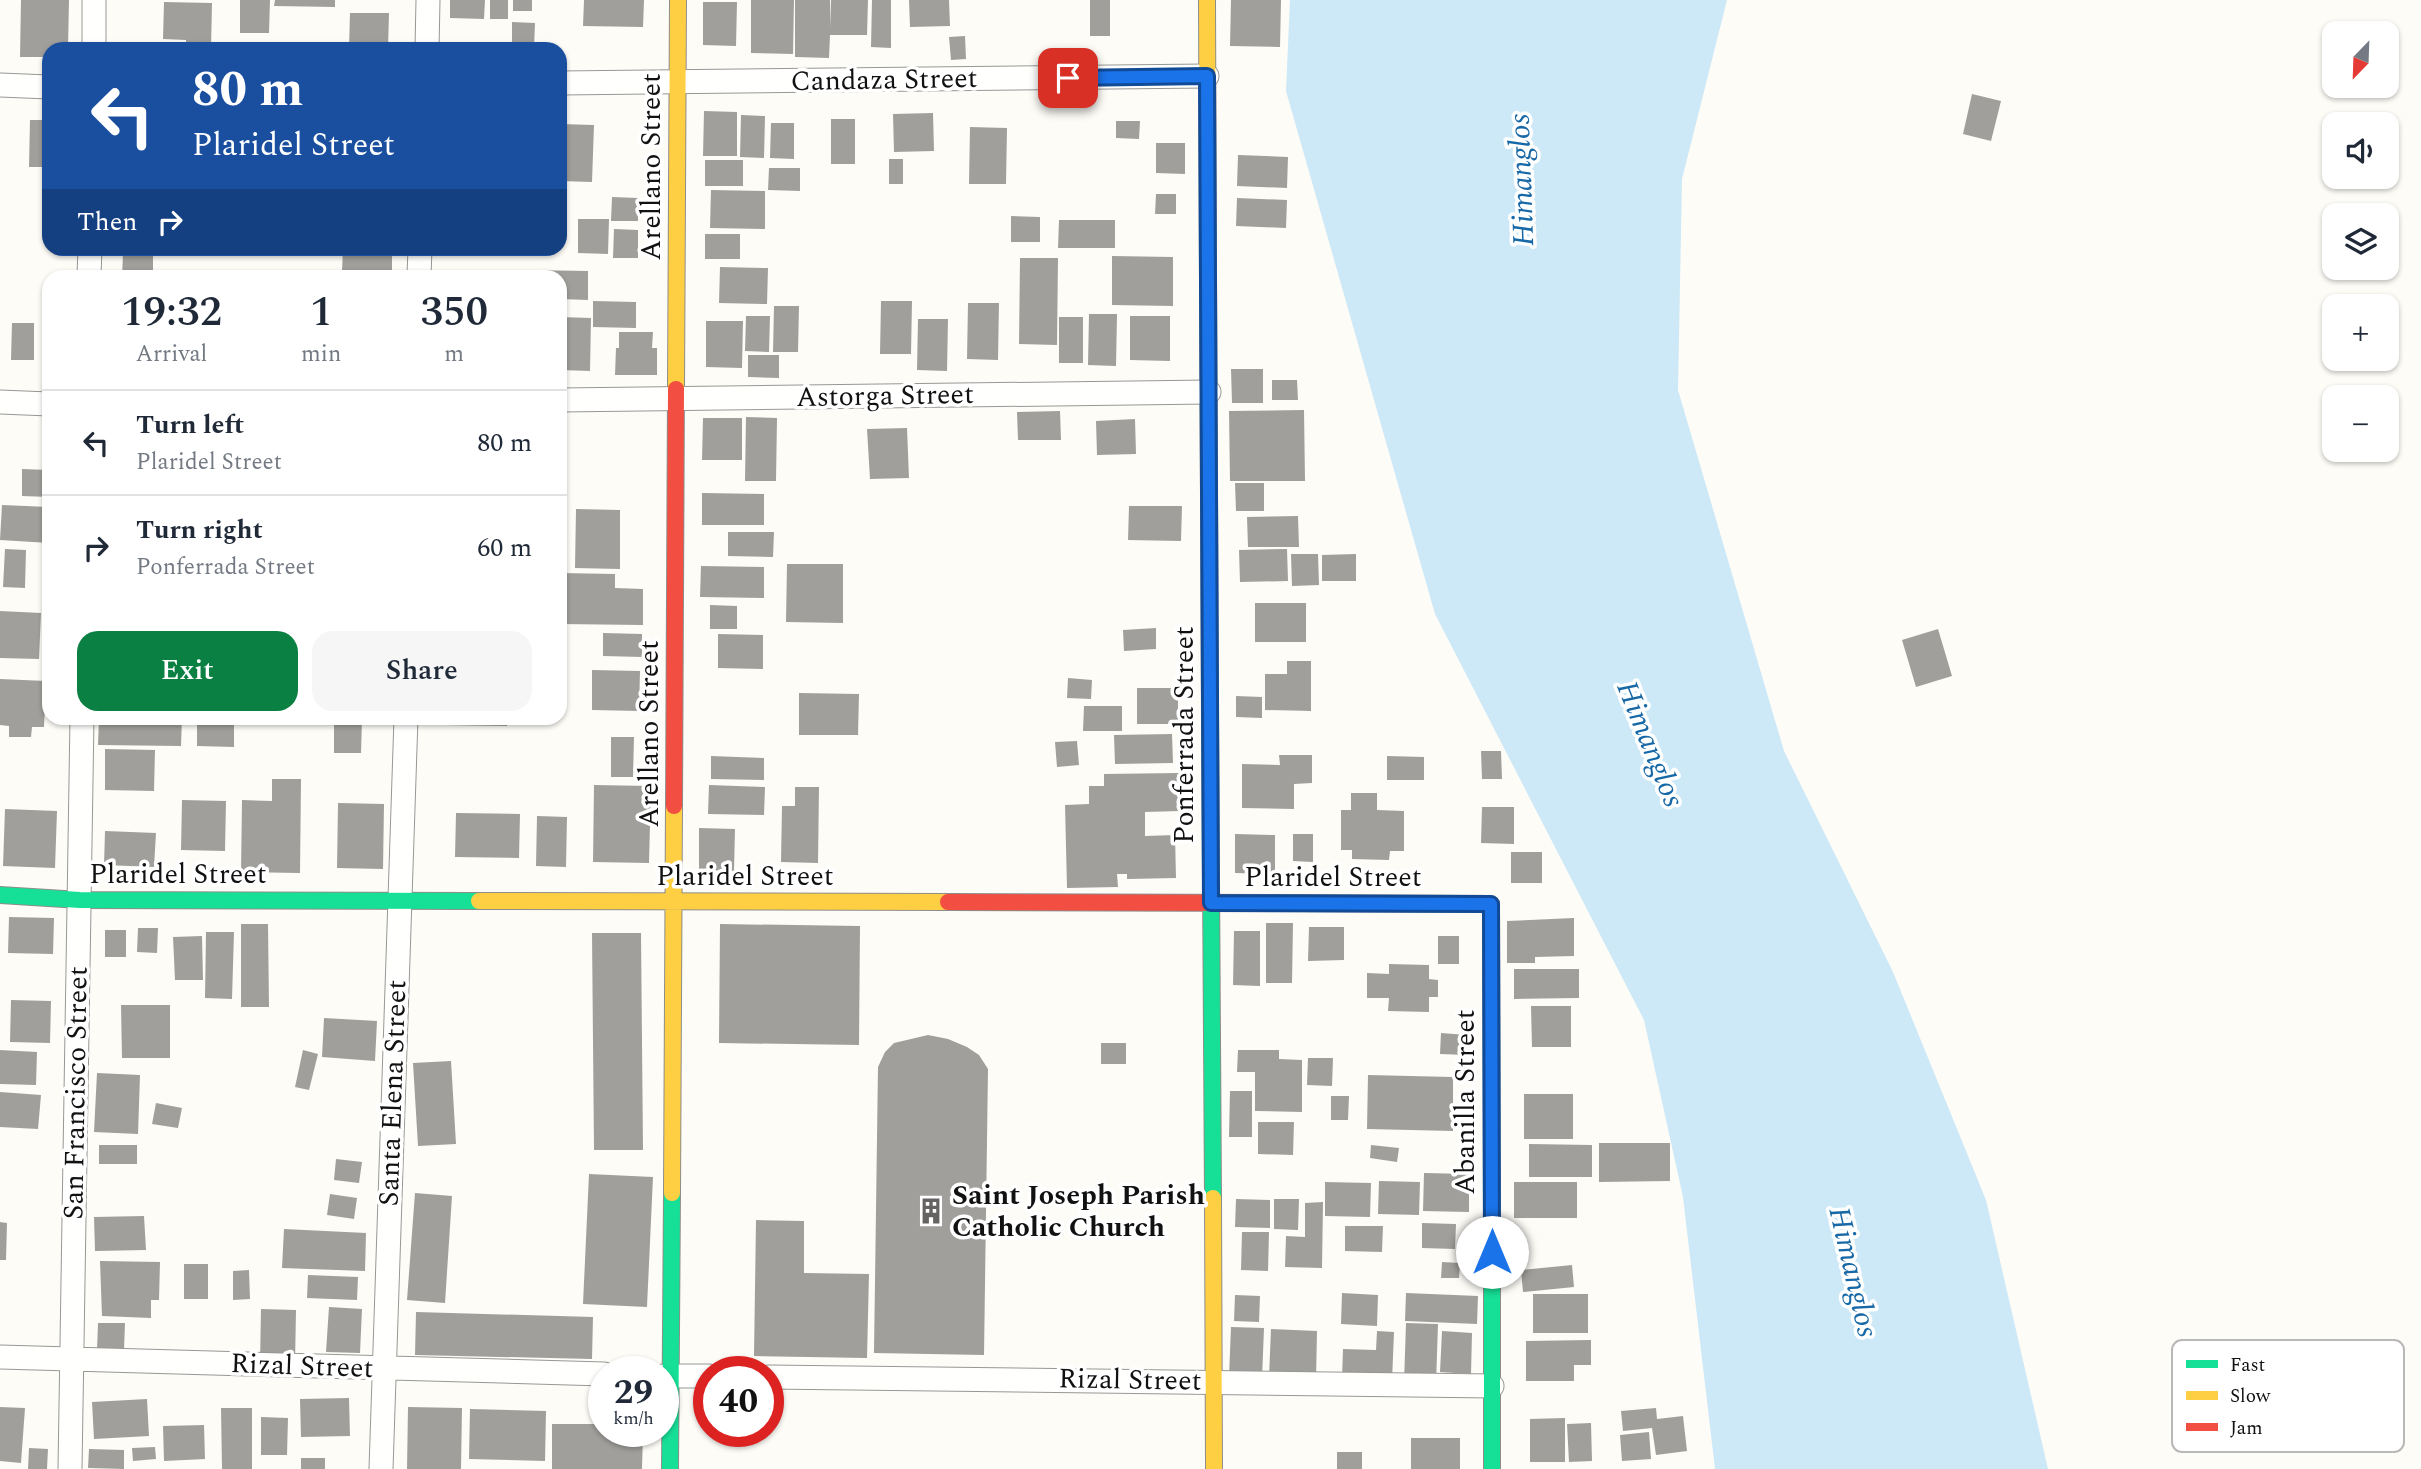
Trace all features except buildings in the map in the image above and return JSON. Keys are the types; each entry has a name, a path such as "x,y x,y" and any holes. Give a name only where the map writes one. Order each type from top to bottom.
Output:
{"street":[{"path":"94,0 94,42"},
{"path":"426,42 428,0"},
{"name":"Arellano Street","path":"668,1356 675,902 678,0"},
{"name":"Ponferrada Street","path":"1207,0 1214,1469"},
{"name":"Candaza Street","path":"567,83 1207,76"},
{"path":"0,85 42,87"},
{"name":"Astorga Street","path":"567,400 1209,392"},
{"path":"0,402 42,404"},
{"name":"San Francisco Street","path":"70,1469 82,725"},
{"name":"Santa Elena Street","path":"381,1469 405,725"},
{"name":"Plaridel Street","path":"0,895 80,900 1491,904"},
{"name":"Abanilla Street","path":"1491,904 1492,1469"},
{"name":"Rizal Street","path":"0,1357 588,1374"},
{"name":"Rizal Street","path":"784,1377 1492,1386"},
{"name":"Arellano Street","path":"670,1447 670,1469"}],"water":[{"name":"Himanglos","path":"1290,0 1727,0 1682,179 1678,390 1784,751 1893,972 1986,1200 2048,1469 1715,1469 1683,1197 1644,1020 1435,614 1286,91"}],"traffic: fast":[{"path":"1210,717 1213,1198"},
{"path":"0,895 80,900 479,901"},
{"path":"670,1469 672,1193"},
{"path":"1492,1201 1492,1469"}],"traffic: slow":[{"path":"676,389 678,0"},
{"path":"1207,0 1208,273"},
{"path":"672,1193 674,806"},
{"path":"479,901 948,902"},
{"path":"1301,903 1491,904 1492,1201"},
{"path":"1213,1198 1214,1469"}],"traffic: jam":[{"path":"1208,273 1210,717"},
{"path":"674,806 676,389"},
{"path":"948,902 1301,903"}],"place":[{"name":"Saint Joseph Parish Catholic Church","path":"931,1211"}],"route":[{"path":"1068,78 1207,76 1211,903 1491,904 1492,1252"}]}
